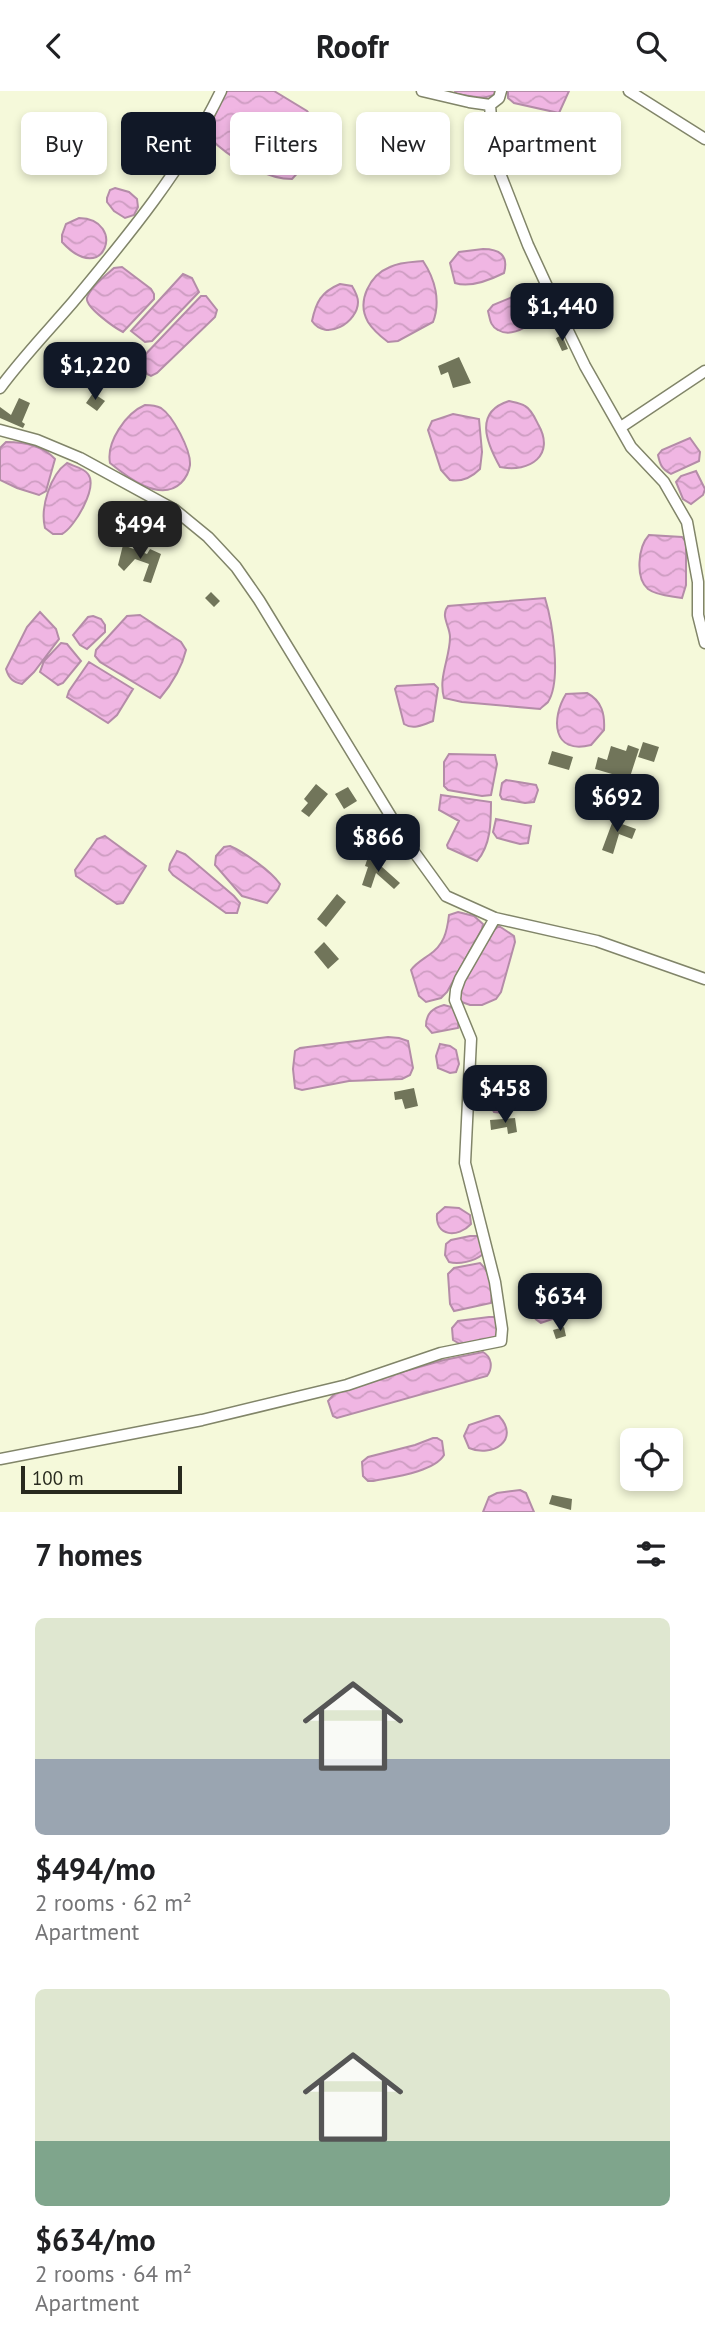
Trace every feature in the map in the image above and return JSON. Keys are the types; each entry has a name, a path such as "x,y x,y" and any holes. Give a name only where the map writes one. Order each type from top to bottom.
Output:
{"street":[{"path":"0,389 19,362 78,295 132,227 188,151 221,91"},
{"path":"422,91 491,105 499,98 501,91"},
{"path":"629,91 705,139"},
{"path":"491,105 495,158 505,191 558,310 585,366 631,447 664,482 687,522 698,582 698,615 705,643"},
{"path":"621,427 705,371"},
{"path":"0,431 37,439 80,458 175,510 208,537 236,567 259,600 404,838 446,897 495,918 597,941 705,979"},
{"path":"0,1459 202,1420 347,1385 442,1353 501,1342 502,1329 495,1282 465,1163 471,1039 455,1000 460,979 495,918"}],"water":[{"path":"226,91 274,91 308,112 230,112 230,154 216,143 216,113"},
{"path":"455,91 495,91 494,95 483,98 456,94"},
{"path":"508,91 569,91 559,112 514,103 508,98"},
{"path":"270,175 295,175 292,179"},
{"path":"115,188 129,192 137,199 138,207 134,215 125,218 107,202 110,190"},
{"path":"79,218 94,221 103,229 105,248 99,255 90,258 77,255 62,242 66,224"},
{"path":"494,250 504,257 504,273 473,284 455,283 450,263 459,252"},
{"path":"423,261 436,290 433,322 398,341 388,342 368,322 364,306 367,290 376,276 390,267"},
{"path":"122,267 154,294 154,299 123,332 95,312 87,298 91,290 114,268"},
{"path":"183,274 192,278 199,292 152,341 145,342 131,331"},
{"path":"340,284 352,286 358,302 357,309 340,327 325,330 312,321 315,308 328,290"},
{"path":"522,293 536,294 544,308 541,313 518,331 504,332 495,328 488,311 493,305"},
{"path":"201,296 206,296 217,310 215,317 157,373 151,376 147,374 140,360"},
{"path":"509,401 529,409 543,435 542,453 530,464 521,467 500,467 487,438 487,420 491,412"},
{"path":"145,405 157,406 166,412 188,451 190,465 186,477 173,488 163,490 144,486 110,463 111,446 119,429 131,414"},
{"path":"453,414 479,419 482,452 480,469 470,477 458,480 450,480 441,470 428,430 432,421"},
{"path":"690,438 700,452 699,461 671,474 662,466 658,455 662,450"},
{"path":"6,442 32,446 55,459 46,491 39,495 0,480 0,448"},
{"path":"67,463 88,474 90,488 84,506 73,523 62,534 53,534 45,528 45,502 56,475"},
{"path":"696,471 705,489 703,495 691,504 683,499 676,482 681,476"},
{"path":"649,535 682,537 686,542 686,585 682,598 656,593 644,584 639,562 642,547"},
{"path":"545,598 553,635 555,665 548,702 540,709 444,698 442,683 450,637 445,617 448,606"},
{"path":"40,612 56,629 59,639 22,684 10,678 6,669 27,627"},
{"path":"140,615 181,642 186,650 176,675 160,698 100,662 95,656 96,650 127,616"},
{"path":"88,617 101,619 105,632 87,649 80,645 73,635"},
{"path":"61,643 67,644 81,661 63,683 58,685 40,672 44,661"},
{"path":"89,662 133,689 117,715 108,723 67,697"},
{"path":"434,684 438,688 433,721 414,727 404,724 395,689 397,686"},
{"path":"587,693 602,709 604,730 591,745 569,745 562,740 558,732 561,703 566,694"},
{"path":"449,754 495,755 497,764 491,795 448,790 444,786 444,762"},
{"path":"506,780 536,785 538,790 534,802 502,799 502,783"},
{"path":"441,795 491,802 488,841 477,861 448,848 459,821 439,810"},
{"path":"496,819 531,826 528,843 520,844 497,838 493,832"},
{"path":"105,836 146,866 123,903 117,904 76,876 75,870 97,839"},
{"path":"230,846 257,862 280,884 267,903 242,896 215,865 216,856 224,847"},
{"path":"177,851 185,854 234,896 240,903 237,913 226,913 173,875 169,870 170,864"},
{"path":"458,912 474,916 483,924 482,929 447,992 441,998 426,1002 419,996 411,970 438,947 446,932 449,915"},
{"path":"499,926 514,936 515,942 501,992 496,999 482,1005 459,1001 463,982"},
{"path":"444,1005 455,1008 459,1017 458,1028 432,1033 426,1026 427,1018 433,1010"},
{"path":"388,1037 408,1041 413,1068 410,1075 402,1079 349,1081 302,1090 295,1088 295,1051 300,1048"},
{"path":"440,1044 456,1050 459,1064 456,1072 450,1073 438,1068 436,1056"},
{"path":"501,1080 511,1085 514,1096 513,1108 504,1113 494,1112 488,1098 492,1085"},
{"path":"445,1207 459,1208 470,1215 471,1224 460,1232 443,1231 437,1222 437,1214"},
{"path":"479,1236 483,1245 482,1255 466,1262 449,1262 445,1255 446,1244 451,1240"},
{"path":"480,1263 487,1271 490,1281 491,1303 454,1311 450,1304 448,1274 454,1268"},
{"path":"552,1287 563,1295 564,1315 541,1323 534,1318 531,1311 531,1294 538,1289"},
{"path":"494,1317 497,1321 498,1335 494,1339 460,1344 453,1340 452,1328 458,1321"},
{"path":"483,1352 491,1363 487,1376 337,1418 333,1416 328,1401 338,1390 444,1360"},
{"path":"499,1416 505,1425 507,1433 501,1445 486,1451 469,1448 464,1436 469,1425"},
{"path":"433,1438 442,1441 444,1455 432,1466 373,1481 368,1481 363,1476 362,1462 368,1457"},
{"path":"520,1490 526,1493 534,1512 483,1512 489,1497 497,1493"}],"building":[{"path":"562,335 568,349 562,351 556,338"},
{"path":"459,357 471,383 453,388 448,372 441,375 438,366"},
{"path":"93,393 105,401 97,411 86,403"},
{"path":"19,398 30,403 22,422 25,424 23,428 0,418 0,407 11,415"},
{"path":"123,545 147,554 150,549 161,554 151,583 143,581 149,564 135,559 124,571 118,565"},
{"path":"211,592 220,601 214,607 205,598"},
{"path":"643,742 659,747 654,762 638,757"},
{"path":"628,745 639,749 629,780 624,778 620,791 608,787 612,774 595,769 598,757 607,760 611,746 626,751"},
{"path":"552,751 573,757 569,770 548,764"},
{"path":"316,784 328,794 309,817 301,811 308,803 304,799"},
{"path":"348,787 357,801 344,809 335,794"},
{"path":"640,794 648,797 645,808 636,806"},
{"path":"615,815 624,818 622,824 636,829 632,839 619,834 613,854 602,850"},
{"path":"368,857 380,861 377,871 381,866 400,883 394,889 376,873 371,888 362,885"},
{"path":"337,894 346,902 326,927 317,919"},
{"path":"324,942 339,959 328,969 314,952"},
{"path":"414,1088 418,1106 405,1109 402,1099 395,1100 394,1092"},
{"path":"515,1118 517,1132 508,1134 507,1127 491,1130 490,1120"},
{"path":"564,1327 566,1336 556,1339 553,1330"},
{"path":"552,1495 572,1499 571,1510 549,1504"}]}
